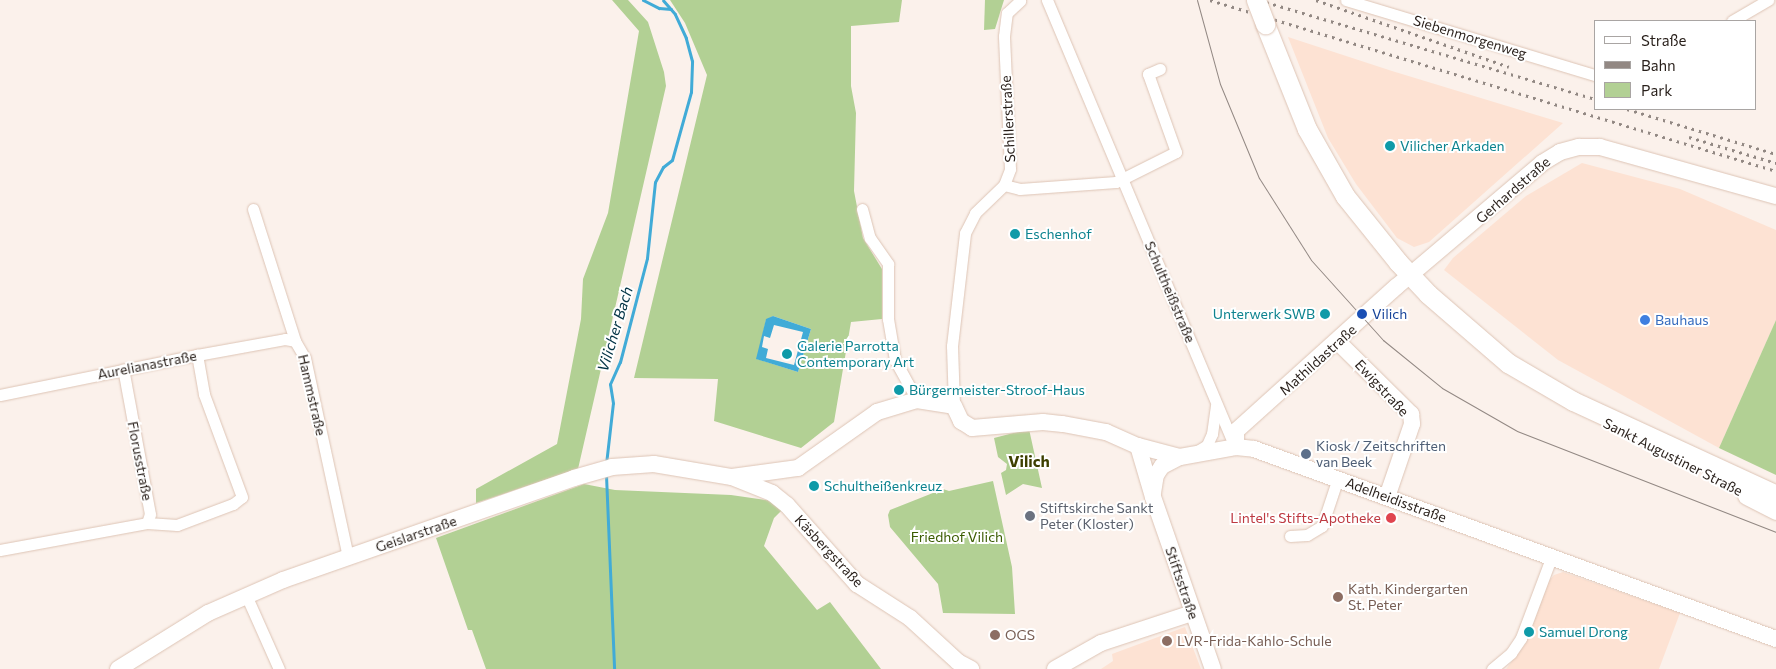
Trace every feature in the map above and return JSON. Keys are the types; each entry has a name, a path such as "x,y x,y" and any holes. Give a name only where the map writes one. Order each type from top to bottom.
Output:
{"main road":[{"name":"Sankt Augustiner Straße","path":"1256,0 1308,129 1340,188 1410,276 1473,335 1508,363 1573,401 1776,495"},
{"name":"Sankt Augustiner Straße","path":"1573,401 1590,415 1776,510"}],"street":[{"name":"Schultheißstraße","path":"1047,0 1216,404 1236,447"},
{"name":"Siebenmorgenweg","path":"1346,0 1594,75"},
{"path":"1734,20 1768,0"},
{"name":"Schillerstraße","path":"1004,185 1010,169 1004,36 1007,12 1020,1"},
{"path":"732,477 772,474 798,468 877,412 917,400 954,406 952,346 965,233 975,213 1004,185 1020,189 1123,180 1176,152 1148,74 1160,69"},
{"name":"Gerhardstraße","path":"1410,276 1542,163 1567,149 1585,146 1614,150 1776,196"},
{"name":"Hammstraße","path":"254,209 295,341 305,358 348,557"},
{"path":"862,209 870,238 888,264 888,318 895,360 917,400"},
{"name":"Mathildastraße","path":"1236,447 1236,431 1410,276"},
{"name":"Aurelianastraße","path":"0,395 197,355 285,339 295,341"},
{"name":"Ewigstraße","path":"1338,342 1411,414 1412,424 1387,497"},
{"path":"0,550 147,524 177,525 233,504 242,497 204,394 197,355"},
{"name":"Florusstraße","path":"123,369 150,514 147,524"},
{"path":"1186,456 1207,445 1212,434 1216,404"},
{"name":"Adelheidisstraße","path":"954,406 961,421 968,427 1043,422 1106,432 1138,446 1186,456 1236,447 1266,452 1776,639"},
{"name":"Stiftsstraße","path":"1138,446 1192,613 1213,669"},
{"name":"Stiftsstraße","path":"1153,497 1156,475 1162,466 1186,456"},
{"name":"Geislarstraße","path":"118,669 208,613 246,595 348,557 604,469 654,464 732,477"},
{"path":"772,474 769,485 772,493"},
{"name":"Käsbergstraße","path":"732,477 772,493 793,512 857,584 910,618 958,662 971,669"},
{"path":"1290,536 1307,535 1322,526 1338,478"},
{"path":"1492,669 1511,653 1521,638 1552,558"},
{"path":"246,595 279,669"},
{"path":"1055,669 1101,643 1192,613"}],"shaded area":[{"path":"1288,37 1563,123 1429,242 1414,247 1397,238 1356,184 1328,138"},
{"path":"1582,163 1680,189 1776,230 1776,320 1719,448 1558,360 1444,270 1453,258 1526,196"},
{"path":"1563,572 1680,613 1659,669 1506,669 1526,643 1549,581 1554,575"},
{"name":"LVR-Frida-Kahlo-Schule","path":"1185,627 1201,669 1101,669 1113,661 1112,654"}],"green space":[{"path":"612,0 628,0 648,22 664,72 666,86 578,469 476,503 476,489 557,444 581,319 583,279 608,213 639,31"},
{"path":"670,0 902,0 899,22 851,26 851,86 856,113 854,191 863,238 882,269 882,319 851,322 834,422 801,448 714,421 718,379 634,378 707,75 685,23","holes":["773,316 811,329 798,372 757,359 766,320"]},
{"path":"985,0 1004,0 995,29 984,30"},
{"path":"1776,320 1776,475 1719,448"},
{"path":"1029,429 1042,488 1023,484 1006,495 1001,473 1006,470 1007,464 998,457 994,438"},
{"name":"Friedhof Vilich","path":"993,481 1012,567 1015,614 943,613 938,584 890,527 888,515 890,510 943,489 949,491"},
{"path":"584,484 615,490 731,495 772,501 783,509 774,518 764,546 817,610 830,602 881,669 486,669 472,630 468,630 436,538"}],"water":[{"path":"773,316 811,329 798,372 756,359 766,319","holes":["774,325 803,332 794,365 766,358 768,349 762,347 764,336 770,338"]}],"waterway":[{"name":"Vilicher Bach","path":"643,0 659,8 671,9"},
{"name":"Vilicher Bach","path":"606,464 613,403 610,384 620,362 647,258 655,182 663,167 672,160 691,92 692,61 686,38 675,14 663,0"},
{"name":"Vilicher Bach","path":"606,475 614,669"}],"tram line":[{"path":"1197,0 1220,84 1259,178 1311,260 1383,340 1442,388 1517,431 1776,532"}],"railway":[{"path":"1210,0 1776,171"},
{"path":"1259,0 1594,99"},
{"path":"1316,0 1509,67"},
{"path":"1630,110 1776,154"},
{"path":"1689,137 1776,163"}],"place":[{"name":"Vilicher Arkaden","path":"1390,146"},
{"name":"Eschenhof","path":"1015,234"},
{"name":"Unterwerk SWB","path":"1325,314"},
{"name":"Vilich","path":"1362,314"},
{"name":"Bauhaus","path":"1645,320"},
{"name":"Galerie Parrotta Contemporary Art","path":"787,354"},
{"name":"Bürgermeister-Stroof-Haus","path":"899,390"},
{"name":"Kiosk / Zeitschriften van Beek","path":"1306,454"},
{"name":"Schultheißenkreuz","path":"814,486"},
{"name":"Stiftskirche Sankt Peter (Kloster)","path":"1030,516"},
{"name":"Lintel's Stifts-Apotheke","path":"1391,518"},
{"name":"Kath. Kindergarten St. Peter","path":"1338,597"},
{"name":"Samuel Drong","path":"1529,632"},
{"name":"OGS","path":"995,635"},
{"name":"LVR-Frida-Kahlo-Schule","path":"1167,641"}],"district":[{"name":"Vilich","path":"1029,461"}]}
